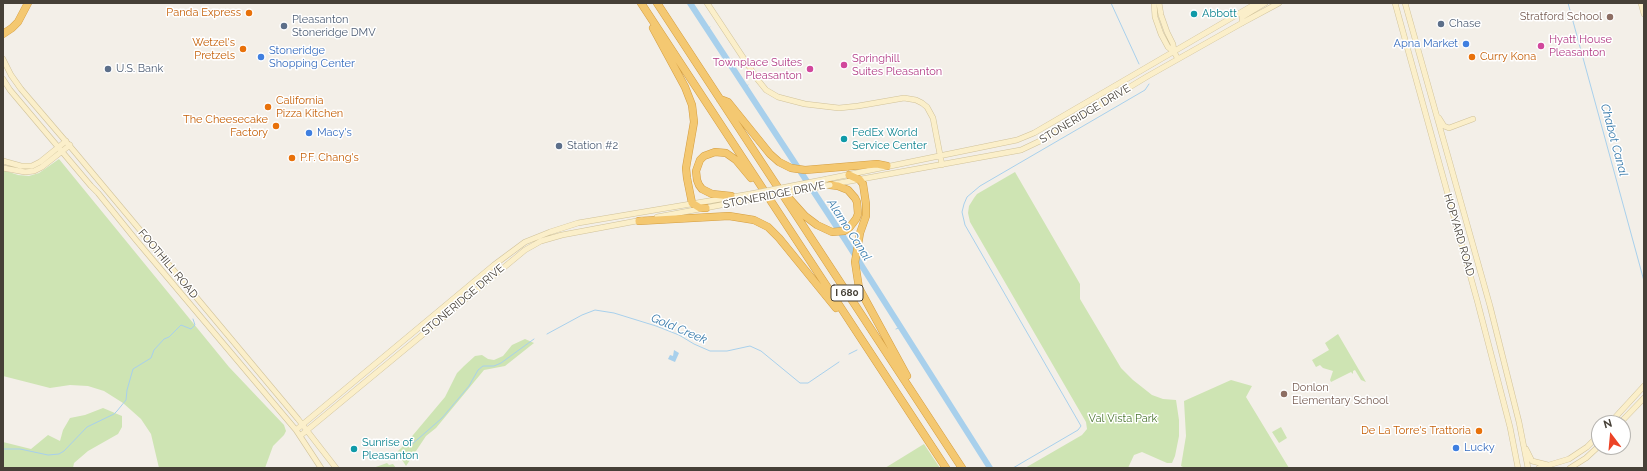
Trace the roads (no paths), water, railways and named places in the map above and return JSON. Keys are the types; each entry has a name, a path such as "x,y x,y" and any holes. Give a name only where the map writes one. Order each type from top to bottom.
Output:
{"highway":[{"path":"3,34 18,22 28,3"},
{"name":"I 680","path":"641,3 946,468"},
{"name":"I 680","path":"657,3 962,468"},
{"path":"649,16 654,31 685,87 692,105 694,122 686,168 692,203 700,208 706,208"},
{"path":"720,99 728,102 770,154 779,162 798,170 877,164 887,166"},
{"path":"731,196 712,194 702,189 699,185 696,171 700,160 704,156 715,152 721,152 730,156 742,167 760,191 768,195"},
{"path":"849,175 860,180 863,184 866,211 860,233 855,262 859,288 915,391 919,402"},
{"path":"776,185 805,216 825,230 838,232 849,228 853,224 858,214 858,208 855,198 844,187 828,182"},
{"path":"638,221 729,216 746,218 761,223 768,227 779,238 846,322 853,327"}],"main road":[{"path":"707,3 758,80 772,94 792,101 839,108 904,98 916,100 927,107 933,118 942,165"},
{"path":"1154,3 1155,17 1161,34 1168,47 1174,52 1178,59"},
{"path":"1159,3 1161,15 1173,44 1174,52"},
{"name":"STONERIDGE DRIVE","path":"300,436 525,250 541,241 562,235 753,199 828,182 849,175 887,166 1017,140 1034,133 1257,3"},
{"path":"1242,23 1242,17 1265,3"},
{"name":"STONERIDGE DRIVE","path":"296,430 494,265 525,242 578,223 731,196 828,182 860,180 1021,150 1040,141 1178,59 1279,3"},
{"name":"HOPYARD ROAD","path":"1395,3 1477,300 1510,427 1518,468"},
{"name":"HOPYARD ROAD","path":"1405,3 1490,306 1519,422 1528,468"},
{"path":"1641,3 1644,14"},
{"name":"FOOTHILL ROAD","path":"3,59 16,82 307,431 336,468"},
{"name":"FOOTHILL ROAD","path":"3,79 10,90 296,430 321,468"},
{"path":"1435,109 1442,124 1448,128 1473,119"},
{"path":"3,161 21,166 32,166 40,162 58,147 68,143"},
{"path":"3,168 25,172 34,171 62,152 68,143"},
{"path":"1617,415 1644,386"},
{"path":"1628,415 1644,398"},
{"path":"1539,468 1569,459 1591,442"},
{"path":"1524,445 1532,461 1548,465"},
{"path":"1570,468 1591,453"}],"water":[{"path":"674,350 679,353 675,362 668,359 670,355 673,356"}],"waterway":[{"name":"Alamo Canal","path":"690,3 846,241 990,468"},
{"path":"1111,3 1139,64"},
{"name":"Chabot Canal","path":"1568,3 1644,281"},
{"path":"1013,468 1078,430 1081,426 965,225 962,212 964,204 967,197 980,186 1145,90 1149,84"},
{"name":"Gold Creek","path":"547,334 582,315 595,310 614,313 656,326 679,335 710,351 727,351 750,346 761,351 800,383 808,383 839,362"},
{"path":"3,449 20,449 48,455 59,454 64,451 87,427 114,414 117,411 126,400 127,390 133,369 151,358 154,350 164,339 169,337 181,325 191,329 195,325 193,319"},
{"name":"Gold Creek","path":"896,329 901,327"},
{"name":"Gold Creek","path":"410,446 442,418 469,386 478,370 483,366 494,366 501,363 534,339"},
{"name":"Gold Creek","path":"849,354 857,350"}],"place":[{"name":"Panda Express","path":"249,13"},
{"name":"Abbott","path":"1194,14"},
{"name":"Stratford School","path":"1610,17"},
{"name":"Chase","path":"1441,24"},
{"name":"Pleasanton Stoneridge DMV","path":"284,26"},
{"name":"Apna Market","path":"1466,44"},
{"name":"Hyatt House Pleasanton","path":"1541,46"},
{"name":"Wetzel's Pretzels","path":"243,49"},
{"name":"Stoneridge Shopping Center","path":"261,57"},
{"name":"Curry Kona","path":"1472,57"},
{"name":"Springhill Suites Pleasanton","path":"844,65"},
{"name":"U.S. Bank","path":"108,69"},
{"name":"Townplace Suites Pleasanton","path":"810,69"},
{"name":"California Pizza Kitchen","path":"268,107"},
{"name":"The Cheesecake Factory","path":"276,126"},
{"name":"Macy's","path":"309,133"},
{"name":"FedEx World Service Center","path":"844,139"},
{"name":"Station #2","path":"559,146"},
{"name":"P.F. Chang's","path":"292,158"},
{"name":"Donlon Elementary School","path":"1284,394"},
{"name":"De La Torre's Trattoria","path":"1479,431"},
{"name":"Lucky","path":"1456,448"},
{"name":"Sunrise of Pleasanton","path":"354,449"}],"park label":[{"name":"Val Vista Park","path":"1123,419"}]}
